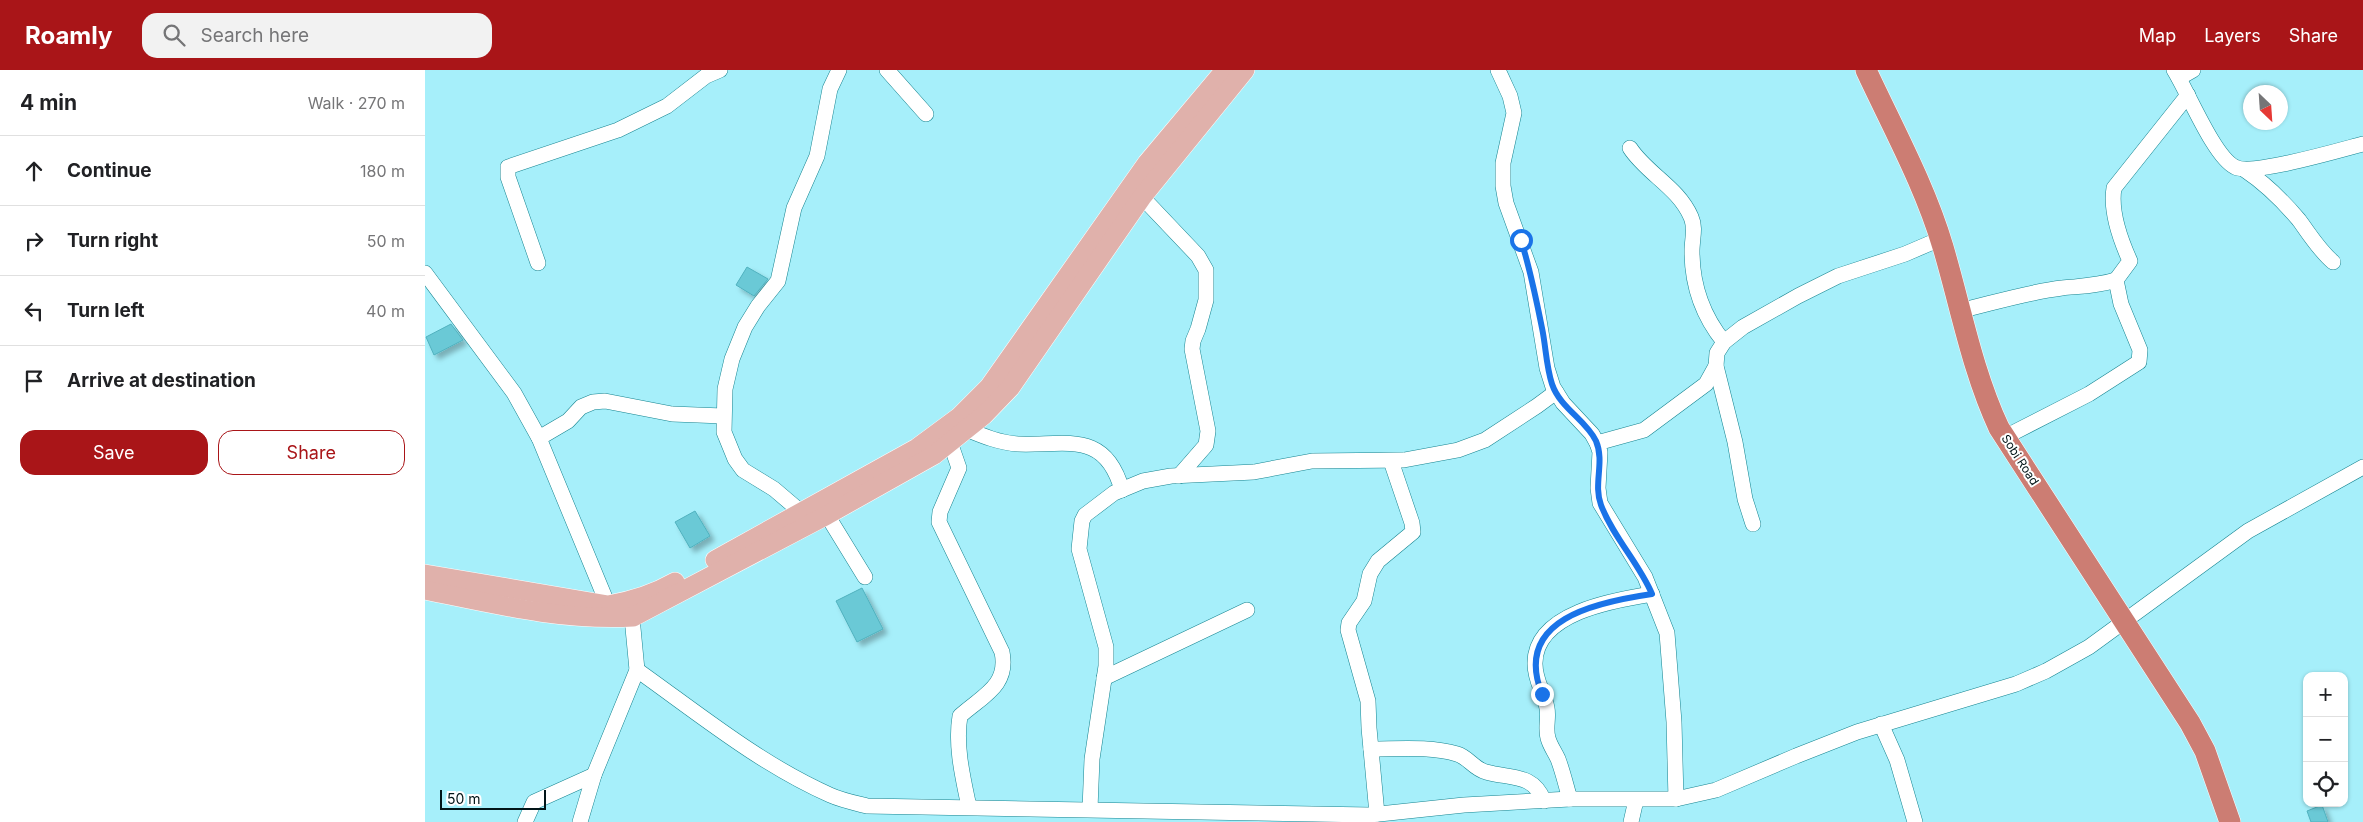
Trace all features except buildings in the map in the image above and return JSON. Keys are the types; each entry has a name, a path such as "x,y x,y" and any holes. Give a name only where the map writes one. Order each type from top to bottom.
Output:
{"highway":[{"name":"Sobi Road","path":"1866,70 1917,180 1940,239 1981,385 2005,436 2190,723 2205,751 2230,822"}],"main road":[{"path":"425,574 631,609 659,591 917,448 959,417 989,386 1147,163 1225,70"},
{"path":"425,590 550,614 602,618 631,609 827,515 934,455 984,415 1010,388 1142,197 1245,70"}],"street":[{"path":"538,263 508,177 507,167 618,130 667,106 706,76 720,70"},
{"path":"801,512 774,489 743,470 727,444 723,416 725,389 732,359 745,327 758,306 778,281 794,208 817,156 830,89 839,70"},
{"path":"887,70 925,114"},
{"path":"1498,70 1513,105 1514,113 1503,163 1503,186 1506,203 1531,272 1547,368 1556,392 1563,403 1592,434 1597,443 1600,452 1598,488 1600,503 1645,577 1667,632 1674,722 1676,799"},
{"path":"2193,70 2177,74 2216,147 2234,167 2245,170 2261,180 2284,202 2333,262"},
{"path":"1959,311 2030,294 2063,288 2094,286 2116,280 2130,261 2114,213 2112,201 2114,188 2188,95"},
{"path":"2245,170 2363,144"},
{"path":"1630,148 1638,160 1672,189 1690,214 1694,231 1692,250 1694,282 1701,306 1712,327 1724,342"},
{"path":"1142,197 1197,256 1206,270 1206,300 1193,341 1193,349 1208,431 1206,445 1179,476"},
{"path":"1597,443 1644,430 1706,384 1715,366 1717,353 1724,342 1743,327 1838,276 1905,254 1940,239"},
{"path":"425,274 514,393 539,438 608,605"},
{"path":"2005,436 2081,399 2139,362 2140,350 2121,304 2116,280"},
{"path":"1715,366 1735,442 1745,499 1753,524"},
{"path":"1090,809 1091,759 1104,678 1106,646 1081,558 1079,535 1085,515 1097,505 1122,490 1143,481 1179,476 1254,472 1312,461 1341,459 1391,461 1458,450 1485,440 1556,392"},
{"path":"539,438 568,421 581,407 593,402 605,401 672,414 723,416"},
{"path":"966,429 997,441 1017,444 1083,444 1098,451 1113,467 1122,490"},
{"path":"950,442 959,468 940,512 939,522 1002,652 1004,664 1003,675 995,687 960,716 958,727 961,766 969,807"},
{"path":"1377,814 1368,702 1348,630 1349,623 1364,601 1370,574 1378,561 1413,532 1412,523 1391,461"},
{"path":"637,670 747,749 786,773 831,796 867,806 969,807 985,815 1090,809 1110,816 1429,815 1570,799 1676,799 1716,790 1796,756 1881,724 2024,681 2046,671 2089,647 2248,531 2363,467"},
{"path":"827,515 865,577"},
{"path":"1570,799 1558,758 1547,733 1547,708 1537,681 1535,662 1539,646 1553,626 1591,608 1622,598 1652,594"},
{"path":"580,822 594,775 637,670 631,609"},
{"path":"1104,678 1247,610"},
{"path":"1881,724 1897,760 1915,822"},
{"path":"1371,750 1424,749 1456,753 1466,757 1482,771 1528,780 1536,786 1544,801"},
{"path":"525,822 534,802 594,775"},
{"path":"1631,822 1636,800"}],"route":[{"path":"1521,240 1531,272 1547,368 1553,387 1563,403 1592,434 1597,443 1600,452 1598,488 1600,503 1622,543 1645,577 1652,594 1622,598 1591,608 1553,626 1539,646 1535,662 1537,681 1542,694"}]}
